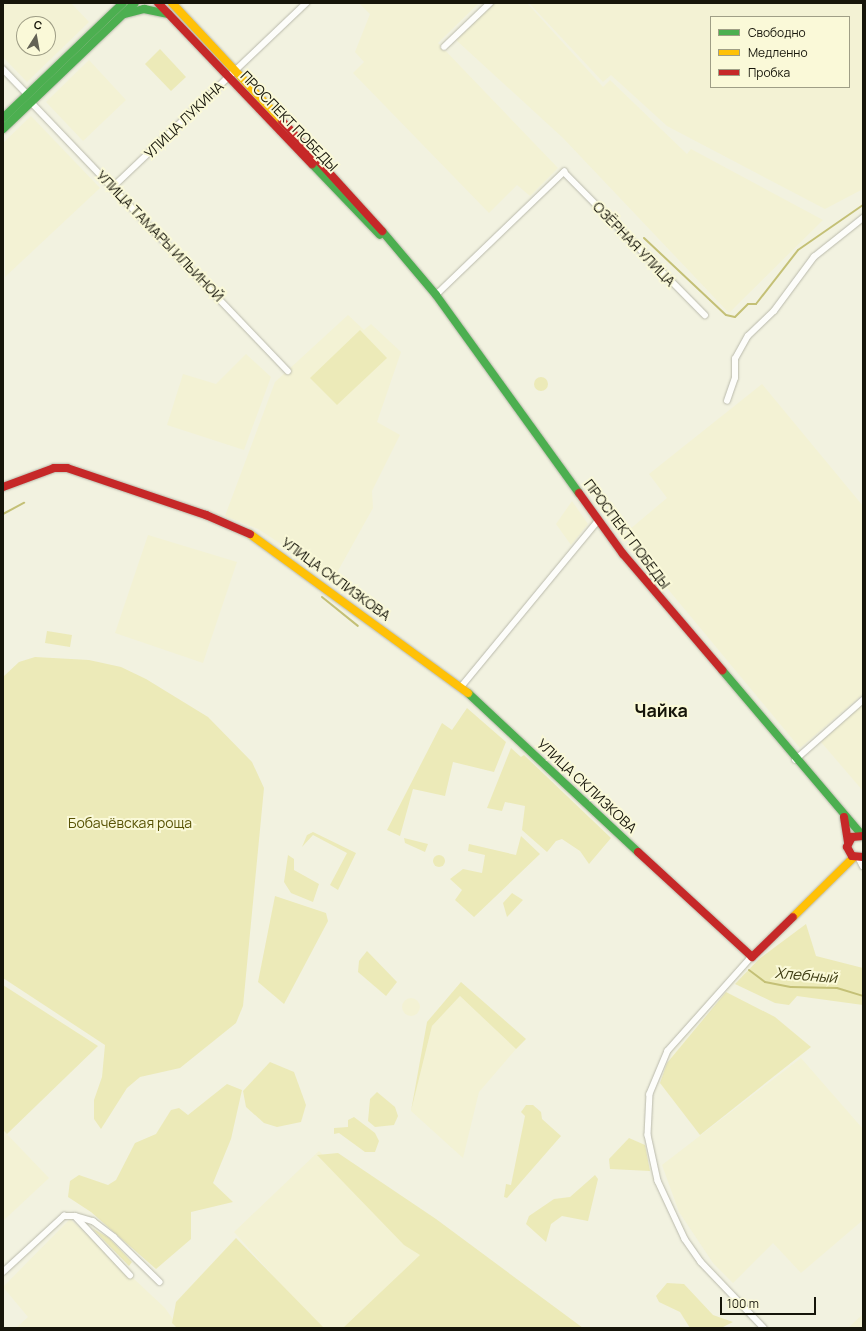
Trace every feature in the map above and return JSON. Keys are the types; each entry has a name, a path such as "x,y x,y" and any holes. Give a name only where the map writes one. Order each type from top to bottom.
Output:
{"main road":[{"path":"3,129 30,98 121,7 135,3"},
{"name":"ПРОСПЕКТ ПОБЕДЫ","path":"158,3 403,256"},
{"name":"ПРОСПЕКТ ПОБЕДЫ","path":"174,4 236,70 403,256 436,295 598,521 795,760 844,817 863,836"},
{"path":"121,7 144,9 169,14"},
{"path":"3,118 30,98"},
{"name":"УЛИЦА СКЛИЗКОВА","path":"3,487 52,469 65,468 223,521 283,555 460,687 752,957"},
{"path":"838,872 847,844 844,817"},
{"name":"ПРОСПЕКТ ПОБЕДЫ","path":"847,844 854,836 863,836"},
{"path":"752,957 838,872 858,857 847,844"}],"street":[{"name":"УЛИЦА ЛУКИНА","path":"113,187 306,3"},
{"path":"444,47 490,3"},
{"name":"УЛИЦА ТАМАРЫ ИЛЬИНОЙ","path":"3,69 288,371"},
{"name":"ОЗЁРНАЯ УЛИЦА","path":"436,295 564,172 705,316"},
{"path":"727,401 735,378 735,359 748,336 774,311 814,257 863,218"},
{"path":"460,687 598,521"},
{"path":"795,760 863,700"},
{"path":"858,857 863,866"},
{"path":"752,957 668,1051 650,1094 648,1135 658,1181 685,1239 701,1262 764,1328"},
{"path":"3,1272 64,1216 74,1216 92,1221 114,1237 160,1282"},
{"path":"74,1216 130,1275"}],"shaded area":[{"path":"3,3 71,3 89,22 56,54 56,16 16,16 16,56 54,56 27,82 3,57"},
{"path":"359,3 479,3 438,43 558,168 530,196 517,185 489,213 353,73 364,62 355,52 370,14"},
{"path":"495,3 527,3 603,87 610,80 687,154 691,149 823,220 729,313 563,138 455,39"},
{"path":"529,3 863,3 863,189 825,209 667,126 611,75 603,82"},
{"path":"89,60 126,100 83,141 46,102"},
{"path":"31,116 100,188 5,277 3,143"},
{"path":"348,315 364,330 371,324 401,352 377,422 400,435 372,491 373,508 334,578 258,529 225,516 275,382"},
{"path":"246,354 271,377 244,450 167,425 183,374 216,384"},
{"path":"762,384 863,506 863,694 800,748 623,535 667,498 649,474"},
{"path":"572,501 588,524 571,545 556,524"},
{"path":"148,535 237,562 203,663 115,633"},
{"path":"863,704 863,791 821,742"},
{"path":"460,996 516,1049 479,1092 463,1158 411,1111 432,1026"},
{"path":"411,998 417,1001 420,1007 417,1013 411,1016 405,1013 402,1007 405,1001"},
{"path":"801,1058 863,1129 863,1220 801,1273 773,1243 733,1283 713,1263 679,1212 662,1165"},
{"path":"3,1130 49,1178 3,1221"},
{"path":"319,1151 424,1253 566,1328 320,1328 234,1232"},
{"path":"70,1219 165,1308 179,1328 16,1328 28,1317 3,1287"},
{"path":"863,1314 863,1328 848,1328"}],"green space":[{"path":"160,49 186,77 171,91 145,64"},
{"path":"360,330 387,358 337,405 310,378"},
{"path":"538,377 544,377 548,381 548,387 544,391 538,391 534,387 534,381"},
{"path":"47,631 72,635 70,647 45,643"},
{"name":"Бобачёвская роща","path":"35,657 89,660 121,667 146,679 208,717 252,762 264,788 243,1006 236,1023 180,1068 140,1077 127,1088 101,1129 94,1119 94,1100 102,1077 105,1045 3,978 3,683 4,676 19,662"},
{"path":"467,708 506,742 494,772 453,762 445,796 413,789 400,836 387,830 442,723 452,730"},
{"path":"511,748 521,757 524,755 611,838 589,864 580,851 562,839 556,841 547,852 522,830 525,806 505,802 502,811 487,808"},
{"path":"313,832 356,853 338,890 330,885 347,853 313,835 302,847 307,835"},
{"path":"521,836 540,854 474,917 455,900 462,890 450,879 463,869 482,873 485,855 468,851 469,844 516,855"},
{"path":"404,838 428,844 425,852 405,843"},
{"path":"288,855 294,859 294,870 319,884 313,902 291,893 284,882"},
{"path":"439,855 443,857 445,861 443,865 439,867 435,865 433,861 435,857"},
{"path":"512,893 523,900 507,917 503,903"},
{"path":"275,896 326,913 328,921 284,1004 258,982"},
{"path":"806,924 816,956 863,968 863,1005 797,996 789,1005 775,1003 735,984 759,959"},
{"path":"367,951 397,982 386,996 358,972 359,961"},
{"path":"461,982 526,1039 516,1049 460,996 432,1026 411,1111 427,1022"},
{"path":"3,985 98,1046 7,1134 3,1130"},
{"path":"726,992 775,1017 811,1047 700,1135 660,1083 667,1063"},
{"path":"270,1062 294,1072 306,1105 301,1122 277,1127 264,1123 246,1107 243,1091"},
{"path":"227,1084 242,1090 231,1139 213,1183 233,1202 191,1212 191,1239 156,1269 91,1212 68,1197 70,1181 79,1175 108,1185 116,1180 135,1143 156,1134 171,1110 179,1108 188,1115"},
{"path":"377,1092 395,1107 398,1116 394,1125 375,1127 368,1121 370,1099"},
{"path":"526,1105 533,1105 541,1112 542,1119 561,1136 507,1198 504,1197 506,1184 511,1185 525,1116 521,1112"},
{"path":"354,1117 375,1133 379,1141 375,1152 365,1152 339,1133 334,1134 334,1128 348,1127 348,1120"},
{"path":"629,1138 645,1145 650,1171 610,1169 609,1159"},
{"path":"338,1153 436,1219 583,1328 343,1328 420,1255 404,1245 317,1155"},
{"path":"595,1175 598,1179 588,1221 562,1216 551,1224 546,1242 526,1224 529,1216 554,1199 570,1197"},
{"path":"92,1228 109,1238 132,1262 129,1266"},
{"path":"236,1238 324,1328 177,1328 172,1323 176,1302"},
{"path":"667,1283 684,1284 713,1315 733,1322 721,1328 690,1328 680,1312 659,1302 656,1296"}],"waterway":[{"path":"644,238 726,315 735,317 748,304 756,304 798,250 863,205"},
{"name":"Хлебный","path":"3,514 24,503"},
{"name":"Хлебный","path":"322,597 358,626"},
{"name":"Хлебный","path":"749,970 765,982 791,987 837,988 863,996"}],"traffic: fast":[{"path":"3,118 123,3"},
{"path":"3,129 135,3"},
{"path":"125,14 144,9 168,14"},
{"path":"312,164 380,235"},
{"path":"382,231 436,295 579,493"},
{"path":"722,670 863,836"},
{"path":"468,693 638,852"}],"traffic: slow":[{"path":"172,3 282,121"},
{"path":"250,534 468,693"},
{"path":"793,917 854,857"}],"traffic: jam":[{"path":"158,3 312,164"},
{"path":"282,121 382,231"},
{"path":"3,487 54,468 67,468 206,515 250,534"},
{"path":"579,493 623,554 722,670"},
{"path":"844,817 848,842"},
{"path":"863,836 852,837 847,847 852,856 863,857"},
{"path":"638,852 752,957 793,917"}],"district":[{"name":"Чайка","path":"661,710"}]}
